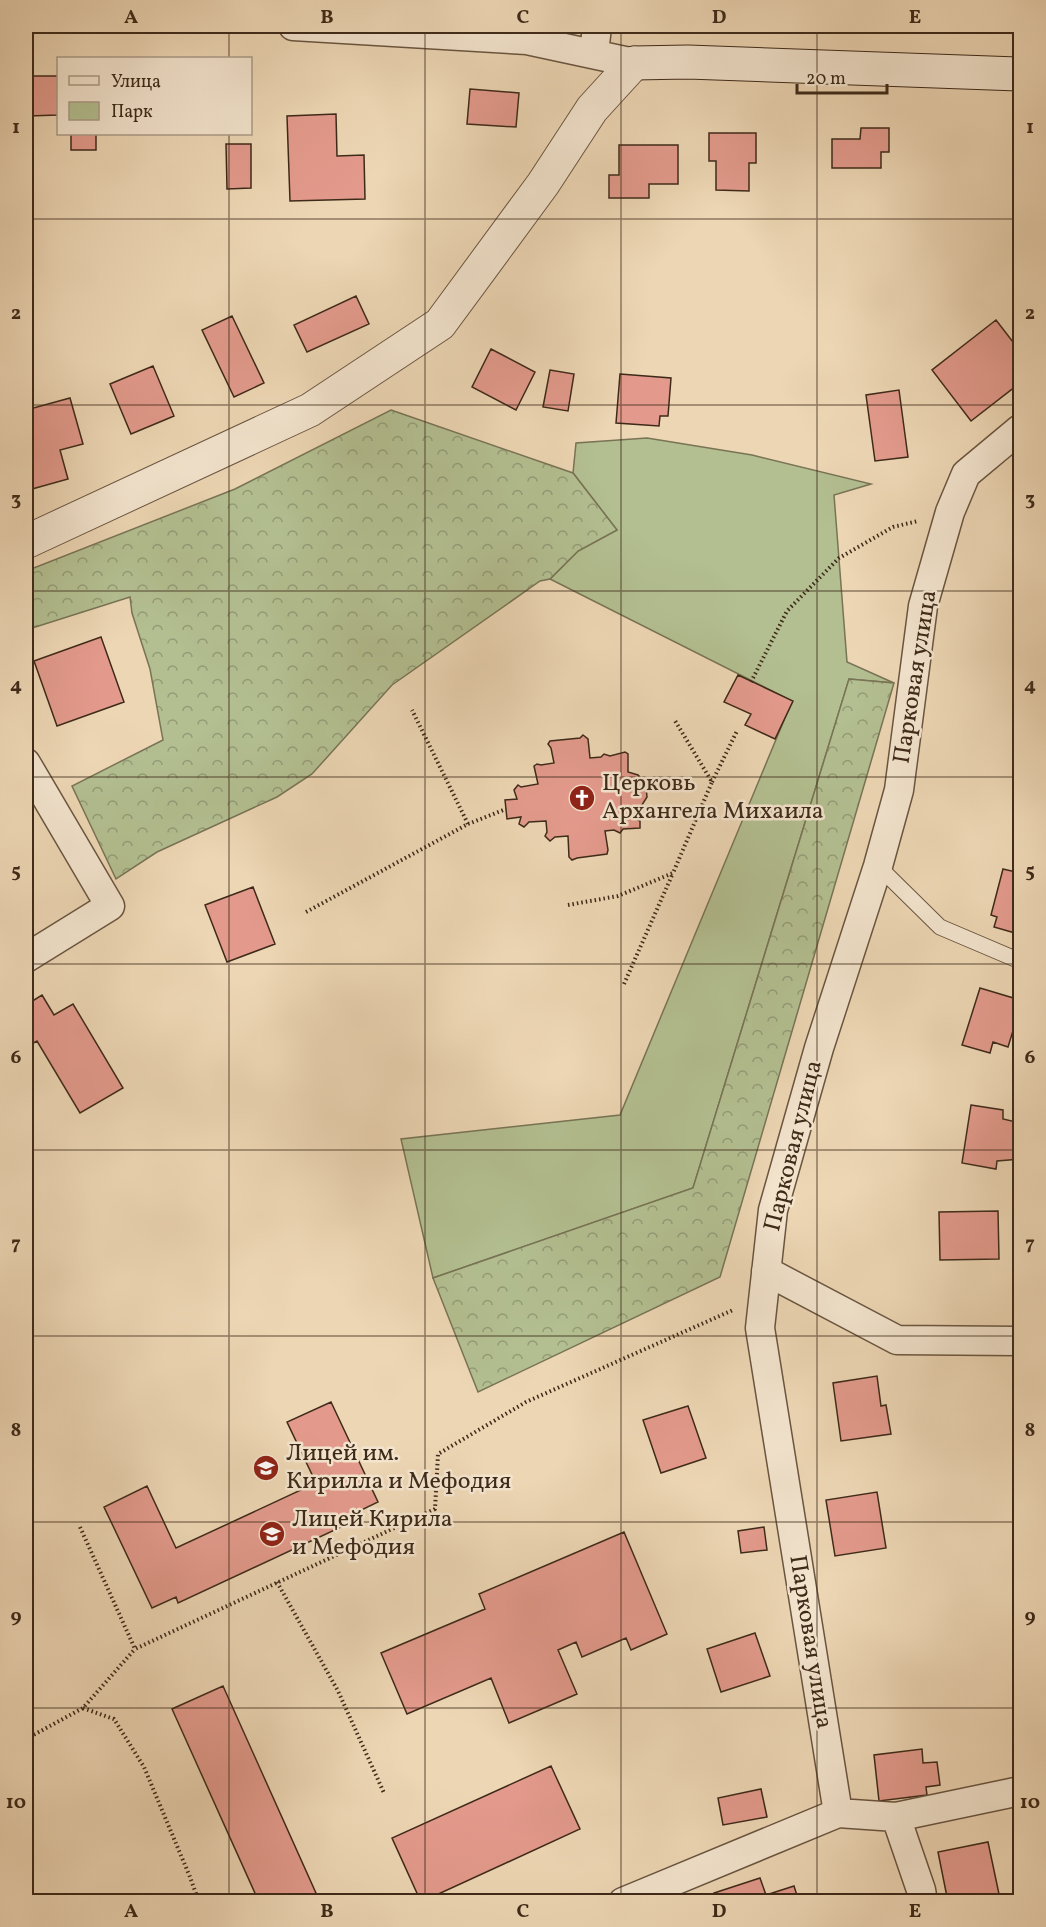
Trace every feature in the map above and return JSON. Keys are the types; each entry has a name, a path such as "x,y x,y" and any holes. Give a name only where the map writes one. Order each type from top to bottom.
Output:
{"street":[{"path":"293,26 527,40 634,63 688,62 1020,74"},
{"path":"594,54 597,26"},
{"path":"26,542 310,410 440,324 543,184 592,109 634,63"},
{"name":"Парковая улица","path":"838,1814 760,1328 773,1210 819,1048 878,866 899,790 923,606 950,512 966,474 1020,429"},
{"path":"26,763 110,906 26,958"},
{"path":"765,1283 897,1340 1020,1341"},
{"path":"623,1902 838,1814 896,1817 1020,1791"},
{"path":"896,1817 923,1902"}],"lane":[{"path":"878,866 940,927 1020,961"}],"path":[{"path":"751,682 788,612 839,558 893,527 950,512"},
{"path":"412,710 468,824"},
{"path":"674,719 712,782"},
{"path":"624,984 737,730"},
{"path":"306,912 468,824 506,809"},
{"path":"568,905 618,896 673,873"},
{"path":"26,1739 83,1708 135,1649 435,1509 438,1454 526,1401 765,1283"},
{"path":"80,1527 135,1649"},
{"path":"277,1582 338,1691 384,1792"},
{"path":"83,1708 114,1719 144,1767 199,1902"}],"green space":[{"path":"391,410 573,473 617,530 578,551 550,579 540,581 392,685 312,774 277,797 157,852 116,879 72,786 163,740 150,669 132,613 130,597 26,630 26,571 235,489"},
{"path":"647,438 752,455 871,484 834,495 847,662 894,683 849,679 693,1188 433,1278 401,1139 620,1115 792,701 550,579 578,551 617,530 573,473 576,443"},
{"path":"849,679 894,683 720,1277 478,1392 433,1278 693,1188"}],"building":[{"path":"27,76 57,76 57,115 28,116"},
{"path":"470,89 519,93 516,127 467,124"},
{"path":"336,114 337,156 364,155 365,199 290,201 287,116"},
{"path":"861,128 889,128 889,152 881,152 881,168 832,168 832,139 860,139"},
{"path":"709,133 756,133 756,163 749,163 749,191 716,190 716,161 709,161"},
{"path":"71,135 96,135 96,150 71,150"},
{"path":"226,144 251,144 251,188 227,189"},
{"path":"619,145 678,145 678,184 649,184 649,198 609,198 609,175 619,175"},
{"path":"356,296 369,324 307,352 294,325"},
{"path":"232,316 264,383 234,397 202,330"},
{"path":"996,320 1020,351 1020,383 971,421 932,370"},
{"path":"491,349 535,372 516,410 472,387"},
{"path":"153,366 174,416 131,434 110,384"},
{"path":"550,370 574,374 568,411 543,407"},
{"path":"620,374 671,378 668,416 660,416 659,426 616,423"},
{"path":"899,390 908,457 875,461 866,395"},
{"path":"70,398 83,444 60,450 68,479 32,489 26,468 26,410"},
{"path":"101,637 124,702 57,726 34,661"},
{"path":"1017,649 1020,649 1020,676 1013,674"},
{"path":"738,675 793,701 775,739 745,725 751,714 724,702"},
{"path":"1015,727 1020,727 1020,761 1015,761"},
{"name":"Церковь Архангела Михаила","path":"583,735 588,739 590,758 601,757 604,754 610,756 625,752 628,754 628,772 638,775 643,780 647,797 642,805 634,810 634,818 640,821 640,828 623,829 620,833 614,830 605,831 607,854 572,860 569,857 568,836 555,837 550,841 545,836 546,821 529,822 524,827 519,824 521,817 507,819 505,800 517,799 514,790 518,785 521,787 538,784 534,766 554,763 548,744 550,741 580,738"},
{"path":"1003,869 1020,873 1020,923 1017,922 1015,933 994,927 997,917 991,915"},
{"path":"253,887 275,944 227,962 205,905"},
{"path":"980,988 1020,1000 1020,1008 1008,1047 993,1042 990,1053 962,1045"},
{"path":"42,995 54,1015 73,1004 123,1088 80,1113 37,1041 26,1047 26,1005"},
{"path":"971,1105 1003,1110 1003,1119 1020,1123 1020,1159 997,1161 996,1169 962,1163"},
{"path":"998,1211 999,1259 940,1260 939,1212"},
{"path":"877,1376 881,1406 886,1405 891,1434 841,1441 833,1383"},
{"path":"331,1402 378,1502 353,1514 356,1520 178,1603 176,1597 152,1608 104,1507 147,1486 176,1548 316,1483 287,1422"},
{"path":"688,1406 706,1458 661,1473 643,1420"},
{"path":"877,1492 886,1548 835,1556 826,1500"},
{"path":"764,1527 767,1550 741,1553 738,1531"},
{"path":"624,1532 667,1634 631,1650 626,1638 582,1657 576,1642 558,1650 577,1694 509,1723 491,1678 407,1714 381,1653 485,1609 479,1594"},
{"path":"755,1633 770,1676 721,1692 707,1649"},
{"path":"223,1686 320,1902 259,1902 172,1709"},
{"path":"922,1749 923,1763 937,1762 940,1785 926,1787 927,1795 879,1801 874,1755"},
{"path":"551,1766 580,1829 421,1902 392,1838"},
{"path":"761,1789 767,1817 723,1825 718,1798"},
{"path":"988,1842 999,1894 964,1902 948,1902 938,1852"},
{"path":"760,1878 766,1895 794,1886 799,1902 717,1902 714,1893"}],"place":[{"name":"Церковь Архангела Михаила","path":"582,798"},
{"name":"Лицей им. Кирилла и Мефодия","path":"266,1468"},
{"name":"Лицей Кирила и Мефодия","path":"272,1534"}]}
